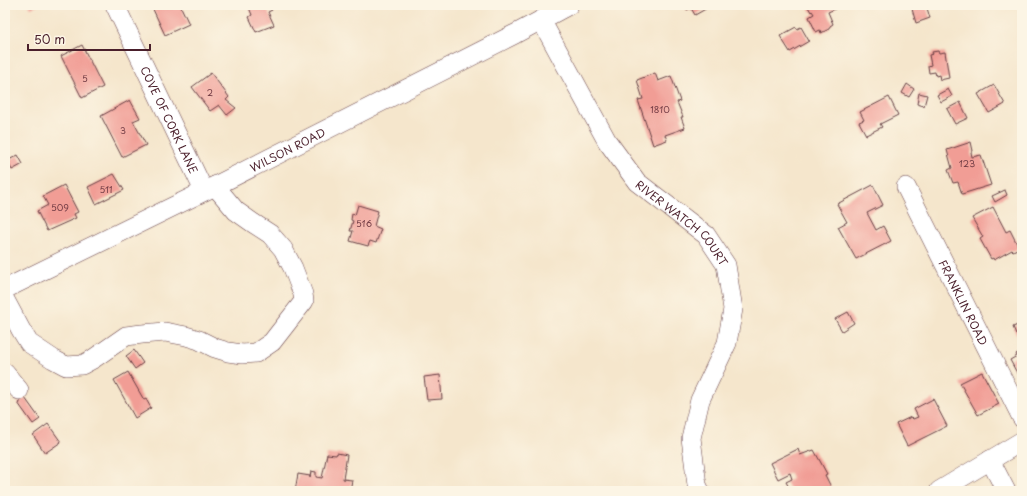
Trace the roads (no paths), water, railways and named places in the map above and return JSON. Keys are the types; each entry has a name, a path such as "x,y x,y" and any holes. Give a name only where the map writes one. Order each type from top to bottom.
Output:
{"street":[{"name":"COVE OF CORK LANE","path":"5,300 20,330 30,343 66,366 82,365 93,360 126,336 165,332 199,340 215,348 228,352 242,354 256,353 272,342 304,301 303,294 283,249 270,234 236,211 210,189 115,5"},
{"name":"WILSON ROAD","path":"5,290 210,189 569,5"},
{"name":"RIVER WATCH COURT","path":"541,20 607,141 637,182 706,235 726,266 733,309 727,343 700,400 691,438 697,485 700,491"},
{"name":"FRANKLIN ROAD","path":"906,186 1022,418"},
{"path":"5,373 19,390"},
{"path":"939,491 1022,441"},
{"path":"990,460 1006,491"}]}
